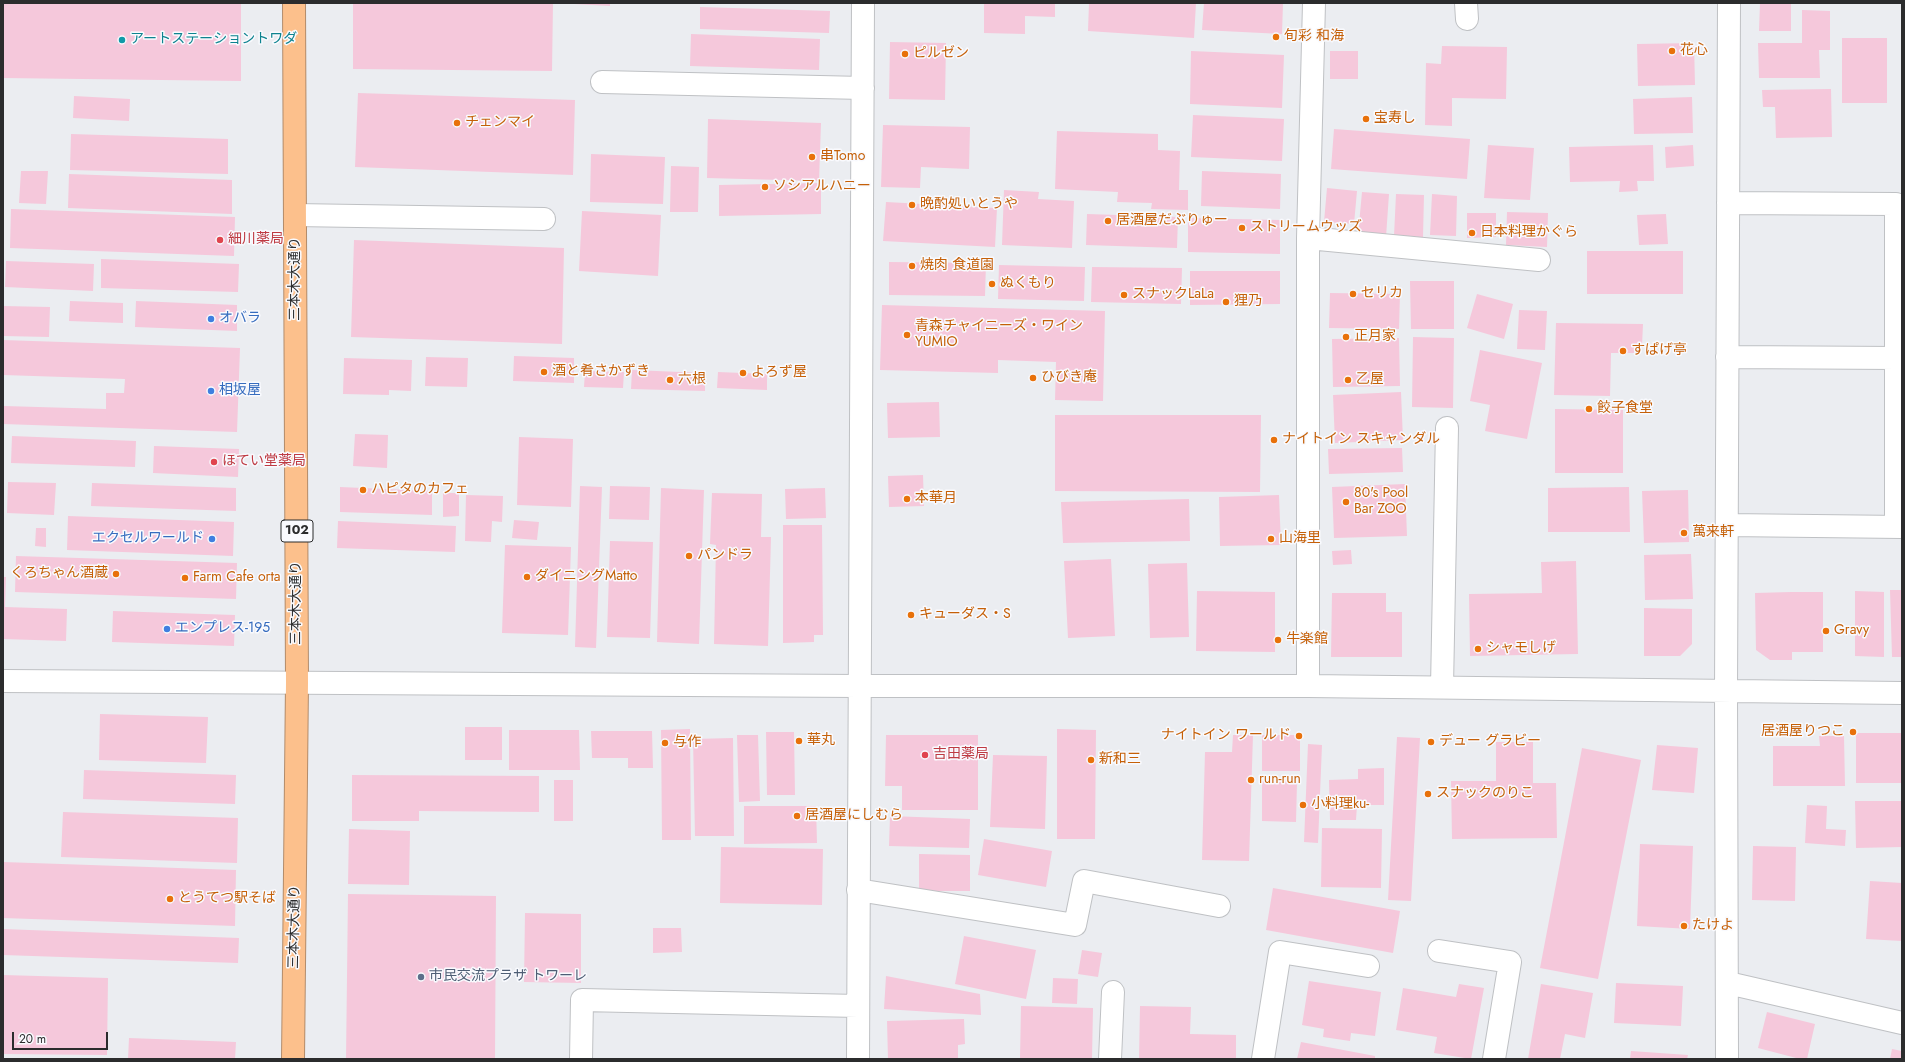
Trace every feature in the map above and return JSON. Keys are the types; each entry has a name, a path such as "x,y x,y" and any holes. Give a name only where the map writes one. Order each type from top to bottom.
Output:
{"highway":[{"name":"三本木大通り","path":"293,1059 298,684 294,3"}],"street":[{"path":"858,1059 863,3"},
{"path":"1308,686 1308,238 1314,3"},
{"path":"1727,1059 1728,983 1726,691 1729,3"},
{"path":"602,82 863,88"},
{"path":"1727,525 1899,527 1896,204 1728,203"},
{"path":"295,215 544,219"},
{"path":"1308,238 1539,260"},
{"path":"1728,357 1897,358"},
{"path":"1442,687 1446,428"},
{"path":"3,681 298,684 1308,686 1902,693"},
{"path":"858,890 1075,925 1084,881 1219,906"},
{"path":"1439,951 1510,962 1494,1059"},
{"path":"1263,1059 1280,952 1368,966"},
{"path":"1728,983 1902,1023"},
{"path":"1110,1059 1113,992"},
{"path":"580,1059 582,1000 858,1006"}],"building":[{"name":"アートステーショントワダ","path":"3,3 241,3 241,81 3,78"},
{"path":"353,3 553,3 552,71 353,69"},
{"path":"610,3 610,6 574,4"},
{"path":"984,3 1055,3 1055,17 1025,16 1025,34 984,33"},
{"path":"1089,3 1196,3 1194,38 1088,31"},
{"path":"1204,3 1283,3 1282,34 1202,30"},
{"path":"1760,3 1791,3 1791,31 1759,31"},
{"path":"700,7 830,11 829,33 700,29"},
{"path":"1802,10 1830,11 1830,50 1819,50 1820,78 1759,78 1758,43 1802,43"},
{"path":"691,34 820,39 819,70 690,66"},
{"path":"1842,38 1887,38 1887,103 1842,103"},
{"path":"890,42 946,43 945,100 889,99"},
{"path":"1694,43 1695,85 1638,86 1637,44"},
{"path":"1442,46 1507,47 1506,99 1452,98 1452,126 1425,125 1426,63 1441,64"},
{"path":"1191,51 1284,55 1282,108 1190,104"},
{"path":"1330,51 1358,51 1358,79 1330,79"},
{"path":"1831,89 1832,137 1776,138 1775,107 1763,107 1762,90"},
{"path":"358,93 575,100 573,175 355,167"},
{"path":"74,96 130,99 129,121 73,118"},
{"path":"1692,97 1693,133 1634,134 1633,99"},
{"path":"1193,115 1284,119 1282,161 1191,157"},
{"path":"708,119 821,123 819,181 707,178"},
{"path":"883,125 970,127 969,169 921,167 920,188 881,187"},
{"path":"1334,129 1470,139 1467,179 1331,169"},
{"path":"1057,131 1158,134 1158,150 1180,151 1179,190 1188,190 1188,210 1151,209 1152,203 1117,202 1118,192 1055,189"},
{"path":"71,134 228,139 228,174 70,170"},
{"path":"1488,145 1534,148 1530,200 1484,198"},
{"path":"1653,145 1654,181 1637,181 1638,191 1619,192 1620,181 1570,182 1569,147"},
{"path":"1693,145 1694,166 1666,168 1665,147"},
{"path":"591,154 665,157 663,204 590,202"},
{"path":"671,166 699,167 698,212 670,212"},
{"path":"21,171 48,171 46,204 19,203"},
{"path":"1202,171 1281,174 1280,209 1201,206"},
{"path":"69,174 232,180 232,214 68,208"},
{"path":"821,183 821,214 719,216 719,185"},
{"path":"1327,188 1357,191 1354,224 1324,222"},
{"path":"1004,190 1039,192 1038,199 1074,201 1072,248 1002,245"},
{"path":"1362,192 1389,194 1386,237 1358,235"},
{"path":"1396,194 1424,195 1423,237 1394,236"},
{"path":"1432,194 1457,196 1456,236 1430,235"},
{"path":"886,202 997,208 995,247 883,241"},
{"path":"11,209 235,217 234,256 10,248"},
{"path":"582,211 661,215 658,276 579,271"},
{"path":"1507,212 1548,213 1547,247 1506,245"},
{"path":"1467,213 1496,213 1496,237 1467,238"},
{"path":"1087,214 1178,217 1177,248 1086,245"},
{"path":"1666,214 1668,244 1639,245 1637,215"},
{"path":"1188,218 1280,220 1280,254 1188,252"},
{"path":"354,240 564,248 562,344 351,337"},
{"path":"1587,251 1683,251 1683,294 1587,294"},
{"path":"101,259 239,264 238,292 101,288"},
{"path":"6,261 94,264 93,291 5,287"},
{"path":"889,262 986,263 985,296 889,295"},
{"path":"999,265 1085,267 1084,301 998,299"},
{"path":"1092,267 1182,268 1181,304 1091,302"},
{"path":"1190,271 1280,271 1280,304 1190,305"},
{"path":"1410,281 1454,281 1454,329 1411,329"},
{"path":"1330,293 1400,294 1399,329 1329,328"},
{"path":"1477,294 1513,304 1504,339 1467,328"},
{"path":"70,301 123,303 123,323 69,321"},
{"path":"136,301 237,305 237,331 135,327"},
{"path":"882,305 1105,311 1103,401 1055,400 1056,362 998,360 998,373 880,370"},
{"path":"3,306 50,307 49,337 3,336"},
{"path":"1519,310 1547,311 1545,350 1517,349"},
{"path":"1556,323 1643,324 1642,346 1634,346 1634,353 1611,353 1610,396 1554,395"},
{"path":"1413,337 1454,338 1453,408 1412,407"},
{"path":"1399,338 1400,386 1333,387 1332,339"},
{"path":"3,340 240,348 237,432 3,424 4,406 106,409 106,393 124,393 125,379 3,375"},
{"path":"1480,350 1542,363 1527,439 1485,431 1490,405 1470,401"},
{"path":"514,356 574,358 574,383 513,381"},
{"path":"426,357 468,358 467,387 425,386"},
{"path":"344,358 412,360 411,391 389,390 389,395 343,394"},
{"path":"632,370 705,373 705,391 631,389"},
{"path":"585,371 624,372 623,388 584,387"},
{"path":"718,372 767,374 767,390 717,388"},
{"path":"1401,392 1403,440 1335,443 1333,395"},
{"path":"939,402 940,437 888,438 887,403"},
{"path":"1555,409 1623,410 1623,473 1555,473"},
{"path":"1055,415 1261,415 1260,492 1055,491"},
{"path":"355,434 388,435 387,468 353,466"},
{"path":"12,436 136,441 135,467 11,463"},
{"path":"519,437 573,439 571,507 517,505"},
{"path":"154,446 239,449 238,477 153,473"},
{"path":"1402,448 1403,472 1329,474 1328,449"},
{"path":"923,475 924,506 889,507 888,476"},
{"path":"8,482 56,483 54,515 7,513"},
{"path":"92,483 236,488 236,511 91,506"},
{"path":"1405,484 1407,536 1334,538 1332,487"},
{"path":"580,486 602,487 596,648 575,647"},
{"path":"610,486 650,487 649,520 609,519"},
{"path":"340,487 432,491 432,515 340,512"},
{"path":"1629,487 1630,532 1548,532 1548,488"},
{"path":"661,488 704,490 699,644 657,642"},
{"path":"825,488 826,518 786,519 785,489"},
{"path":"1688,490 1689,542 1644,543 1642,491"},
{"path":"443,493 459,493 459,516 443,517"},
{"path":"712,493 762,494 761,537 771,537 768,646 714,644 716,545 710,544"},
{"path":"466,495 503,496 502,522 492,521 491,542 465,541"},
{"path":"1279,495 1281,545 1220,546 1219,497"},
{"path":"1189,499 1190,541 1063,543 1061,502"},
{"path":"68,516 234,522 233,556 67,550"},
{"path":"514,520 539,522 537,540 512,538"},
{"path":"338,521 456,526 455,552 337,548"},
{"path":"783,525 822,525 823,635 814,635 814,642 783,643"},
{"path":"36,528 46,528 46,547 35,546"},
{"path":"610,541 653,542 650,638 607,637"},
{"path":"505,545 571,547 568,635 502,633"},
{"path":"1351,550 1352,564 1333,565 1332,551"},
{"path":"1691,554 1693,599 1645,600 1644,555"},
{"path":"16,556 237,563 236,599 15,592"},
{"path":"1111,559 1115,636 1068,638 1064,561"},
{"path":"1576,561 1578,654 1470,656 1469,594 1542,593 1541,562"},
{"path":"1187,563 1189,637 1150,638 1148,564"},
{"path":"3,577 6,577 5,607 67,609 66,641 3,639"},
{"path":"1890,590 1902,590 1902,657 1892,657"},
{"path":"1197,591 1275,592 1275,652 1196,651"},
{"path":"1855,591 1884,592 1884,657 1855,656"},
{"path":"1823,592 1823,652 1792,652 1792,660 1770,660 1756,650 1755,593"},
{"path":"1332,593 1386,593 1386,612 1402,612 1402,657 1331,657"},
{"path":"1644,608 1692,609 1692,644 1680,656 1644,656"},
{"path":"113,611 235,615 234,646 112,642"},
{"path":"100,714 208,717 206,763 99,760"},
{"path":"465,727 502,727 502,760 465,760"},
{"path":"690,729 691,840 662,840 661,730"},
{"path":"1057,729 1096,730 1095,839 1057,839"},
{"path":"509,730 579,730 580,770 509,770"},
{"path":"591,731 652,731 653,768 628,768 628,758 592,758"},
{"path":"766,732 794,732 795,795 767,795"},
{"path":"1856,733 1902,733 1902,783 1856,783"},
{"path":"737,735 758,735 760,801 739,802"},
{"path":"886,735 978,735 978,810 902,810 902,786 885,786"},
{"path":"1233,735 1253,735 1249,861 1202,860 1205,752 1232,752"},
{"path":"1262,735 1300,735 1300,771 1262,771"},
{"path":"1819,736 1844,736 1845,786 1773,786 1773,746 1820,746"},
{"path":"1397,737 1420,738 1411,901 1388,900"},
{"path":"733,738 734,836 695,836 693,739"},
{"path":"1496,742 1533,742 1533,783 1556,783 1557,838 1452,839 1451,781 1496,781"},
{"path":"1308,744 1322,745 1318,843 1304,842"},
{"path":"1657,745 1698,748 1694,793 1652,790"},
{"path":"1582,748 1641,760 1598,979 1540,968"},
{"path":"993,755 1047,756 1045,829 990,827"},
{"path":"1384,768 1384,805 1357,805 1356,820 1330,820 1329,780 1358,779 1358,769"},
{"path":"84,770 236,775 235,804 83,799"},
{"path":"352,775 539,776 539,812 419,811 419,821 352,821"},
{"path":"554,780 573,780 573,821 554,821"},
{"path":"1262,781 1297,782 1296,822 1262,821"},
{"path":"1855,801 1902,801 1902,847 1856,848"},
{"path":"1807,805 1827,806 1826,829 1846,830 1845,846 1805,843"},
{"path":"744,806 816,806 817,843 744,844"},
{"path":"63,812 238,818 237,863 61,857"},
{"path":"890,816 970,819 969,848 889,846"},
{"path":"1322,828 1382,829 1381,888 1321,887"},
{"path":"349,829 410,831 409,885 348,884"},
{"path":"984,839 1052,851 1046,887 978,875"},
{"path":"1640,844 1693,846 1690,929 1637,926"},
{"path":"1753,846 1796,847 1795,901 1752,900"},
{"path":"721,847 823,849 822,905 720,903"},
{"path":"919,854 970,855 970,891 919,891"},
{"path":"3,862 236,870 235,926 3,918"},
{"path":"1870,881 1902,883 1902,941 1866,939"},
{"path":"1273,888 1400,911 1393,953 1266,930"},
{"name":"市民交流プラザ トワーレ","path":"348,894 496,896 495,1059 346,1059"},
{"path":"525,913 581,914 581,983 524,982"},
{"path":"653,928 681,928 682,952 653,953"},
{"path":"3,929 239,938 238,963 3,955"},
{"path":"964,936 1036,950 1026,999 955,984"},
{"path":"1082,950 1102,953 1098,977 1078,974"},
{"path":"3,975 108,978 107,1055 3,1054"},
{"path":"886,976 980,994 981,1015 884,1009"},
{"path":"1053,978 1078,979 1077,1004 1052,1003"},
{"path":"1309,981 1381,992 1375,1036 1351,1033 1350,1041 1323,1037 1324,1029 1302,1025"},
{"path":"1616,983 1683,986 1681,1026 1614,1023"},
{"path":"1459,984 1484,988 1471,1059 1434,1053 1437,1037 1396,1030 1403,988 1456,997"},
{"path":"1541,984 1593,993 1585,1038 1565,1034 1560,1059 1528,1059"},
{"path":"1021,1006 1093,1008 1092,1059 1020,1059"},
{"path":"1140,1006 1191,1007 1190,1034 1236,1035 1236,1059 1139,1059"},
{"path":"1767,1012 1815,1024 1807,1059 1800,1059 1758,1048"},
{"path":"964,1019 965,1044 958,1045 958,1059 888,1059 887,1021"},
{"path":"129,1038 236,1042 235,1059 128,1059"},
{"path":"1301,1042 1375,1056 1375,1059 1297,1059"},
{"path":"1892,1049 1902,1051 1902,1059 1890,1059"},
{"path":"1631,1051 1688,1055 1687,1059 1630,1059"}],"place":[{"name":"旬彩 和海","path":"1276,37"},
{"name":"アートステーショントワダ","path":"122,40"},
{"name":"花心","path":"1672,51"},
{"name":"ピルゼン","path":"905,54"},
{"name":"宝寿し","path":"1366,119"},
{"name":"チェンマイ","path":"457,123"},
{"name":"串Tomo","path":"812,157"},
{"name":"ソシアルハニー","path":"765,187"},
{"name":"晩酌処いとうや","path":"912,205"},
{"name":"居酒屋だぶりゅー","path":"1108,221"},
{"name":"ストリームウッズ","path":"1242,228"},
{"name":"日本料理かぐら","path":"1472,233"},
{"name":"細川薬局","path":"220,240"},
{"name":"焼肉 食道園","path":"912,266"},
{"name":"ぬくもり","path":"992,284"},
{"name":"セリカ","path":"1353,294"},
{"name":"スナックLaLa","path":"1124,295"},
{"name":"狸乃","path":"1226,302"},
{"name":"オバラ","path":"211,319"},
{"name":"青森チャイニーズ・ワイン YUMIO","path":"907,335"},
{"name":"正月家","path":"1346,337"},
{"name":"すぱげ亭","path":"1623,351"},
{"name":"酒と肴さかずき","path":"544,372"},
{"name":"よろず屋","path":"743,373"},
{"name":"ひびき庵","path":"1033,378"},
{"name":"六根","path":"670,380"},
{"name":"乙屋","path":"1348,380"},
{"name":"相坂屋","path":"211,391"},
{"name":"餃子食堂","path":"1589,409"},
{"name":"ナイトイン スキャンダル","path":"1274,440"},
{"name":"ほてい堂薬局","path":"214,462"},
{"name":"ハピタのカフェ","path":"363,490"},
{"name":"本華月","path":"907,499"},
{"name":"80's Pool Bar ZOO","path":"1346,502"},
{"name":"萬来軒","path":"1684,533"},
{"name":"エクセルワールド","path":"212,539"},
{"name":"山海里","path":"1271,539"},
{"name":"パンドラ","path":"689,556"},
{"name":"くろちゃん酒蔵","path":"116,574"},
{"name":"ダイニングMatto","path":"527,577"},
{"name":"Farm Cafe orta","path":"185,578"},
{"name":"キューダス・S","path":"911,615"},
{"name":"エンプレス-195","path":"167,629"},
{"name":"Gravy","path":"1826,631"},
{"name":"牛楽館","path":"1278,640"},
{"name":"シャモしげ","path":"1478,649"},
{"name":"居酒屋りつこ","path":"1853,732"},
{"name":"ナイトイン ワールド","path":"1299,736"},
{"name":"華丸","path":"799,741"},
{"name":"デュー グラビー","path":"1431,742"},
{"name":"与作","path":"665,743"},
{"name":"吉田薬局","path":"925,755"},
{"name":"新和三","path":"1091,760"},
{"name":"run-run","path":"1251,780"},
{"name":"スナックのりこ","path":"1428,794"},
{"name":"小料理ku-","path":"1303,805"},
{"name":"居酒屋にしむら","path":"797,816"},
{"name":"とうてつ駅そば","path":"170,899"},
{"name":"たけよ","path":"1684,926"},
{"name":"市民交流プラザ トワーレ","path":"421,977"}]}
